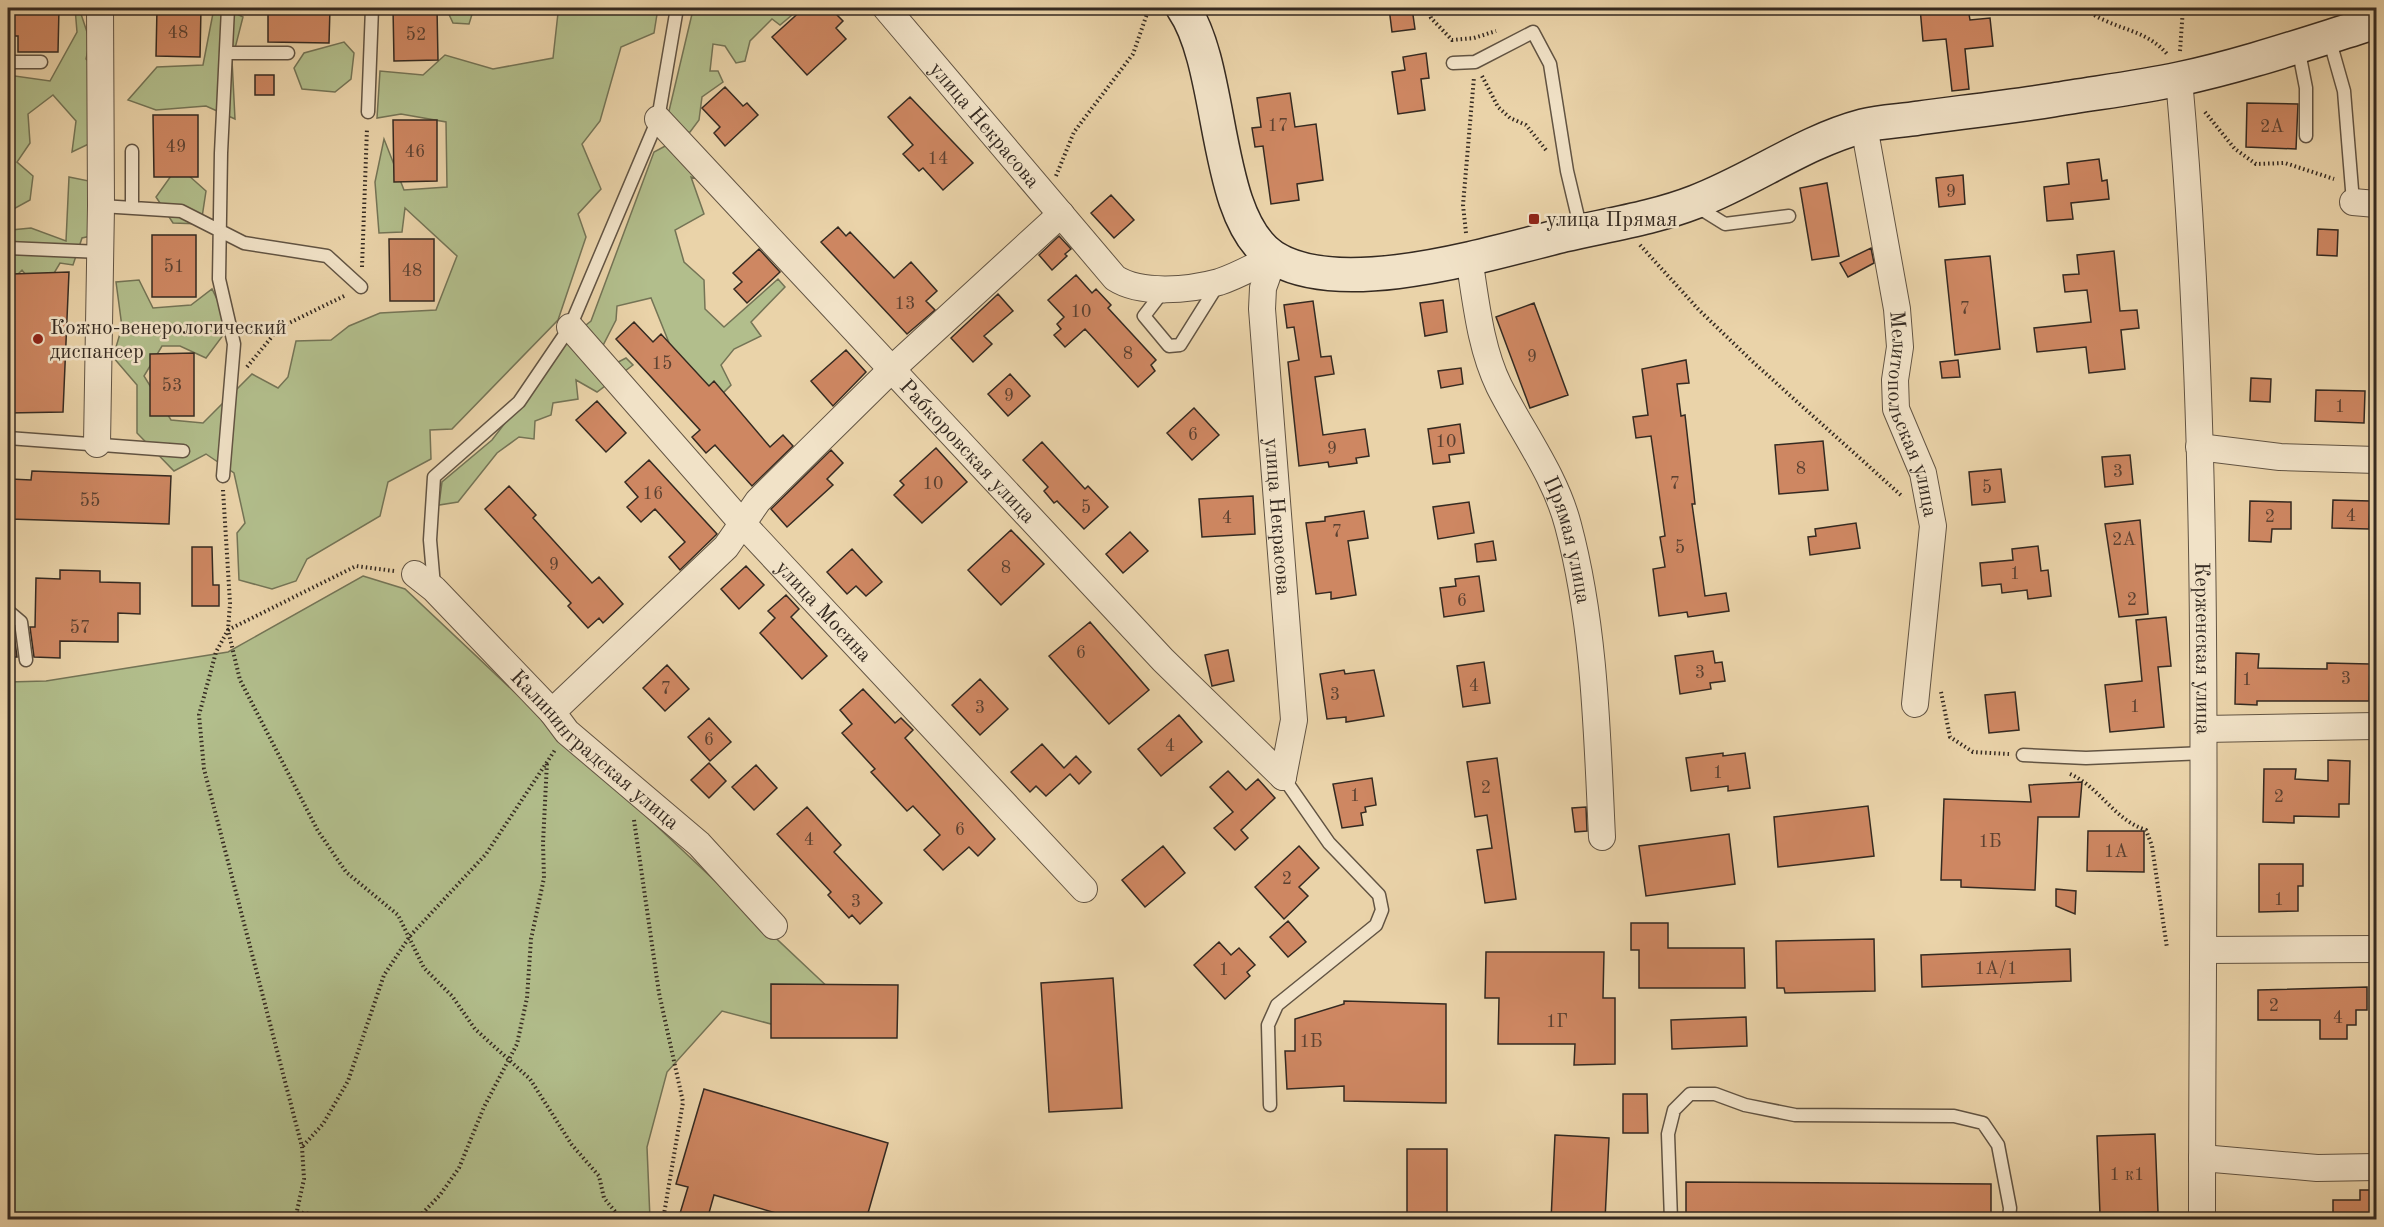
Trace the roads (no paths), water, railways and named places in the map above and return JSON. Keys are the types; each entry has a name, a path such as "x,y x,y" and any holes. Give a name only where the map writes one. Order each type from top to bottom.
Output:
{"street":[{"path":"97,444 101,252 100,8"},
{"name":"улица Некрасова","path":"886,8 1115,278 1129,287 1164,290 1219,282 1274,257"},
{"path":"1184,8 1193,22 1202,50 1236,200 1253,239 1274,257 1310,271 1346,274 1395,272 1469,258 1692,204 1741,183 1814,143 1864,126 2037,103 2179,79 2376,22"},
{"name":"Керженская улица","path":"2179,79 2186,164 2199,447 2205,741 2202,1220"},
{"name":"Рабкоровская улица","path":"658,119 893,368 1163,660 1283,777"},
{"name":"Мелитопольская улица","path":"1864,126 1897,309 1900,347 1895,380 1896,409 1923,473 1934,526 1915,705"},
{"path":"560,722 726,548 758,501 1055,207"},
{"name":"улица Некрасова","path":"1274,257 1263,288 1262,309 1294,720 1283,777"},
{"name":"Прямая улица","path":"1469,258 1485,350 1499,385 1559,496 1568,525 1592,654 1602,837"},
{"name":"улица Мосина","path":"570,327 742,523 1084,889"},
{"path":"2199,447 2280,457 2376,460"},
{"name":"Калининградская улица","path":"425,582 560,722 699,844 774,926"},
{"path":"2205,741 2376,726"},
{"path":"2205,950 2376,949"},
{"path":"2202,1158 2317,1168 2376,1167"}],"lane":[{"path":"223,476 234,344 219,279 228,8"},
{"path":"368,112 372,8"},
{"path":"425,582 434,477 519,402 570,327 658,119 677,8"},
{"path":"1453,63 1475,62 1533,32 1550,64 1567,171 1581,231"},
{"path":"2329,36 2344,91 2360,197"},
{"path":"2298,46 2307,87 2306,136"},
{"path":"226,53 288,53"},
{"path":"8,62 41,62"},
{"path":"132,151 132,207"},
{"path":"1692,204 1725,224 1789,216"},
{"path":"101,206 181,211 244,243 327,256 362,287"},
{"path":"8,248 101,252"},
{"path":"1164,290 1144,316 1169,346 1180,345 1219,282"},
{"path":"8,438 183,451"},
{"path":"8,607 8,612 21,622 26,660"},
{"path":"2023,755 2085,758 2205,741"},
{"path":"1270,1105 1268,1025 1278,1005 1376,925 1382,910 1379,895 1329,843 1283,777"},
{"path":"1671,1220 1668,1134 1674,1110 1690,1095 1715,1094 1745,1105 1795,1115 1954,1116 1983,1123 1998,1144 2010,1208 2009,1220"}],"place":[{"name":"улица Прямая","path":"1534,219"},
{"name":"Кожно-венерологический диспансер","path":"38,339"}]}
